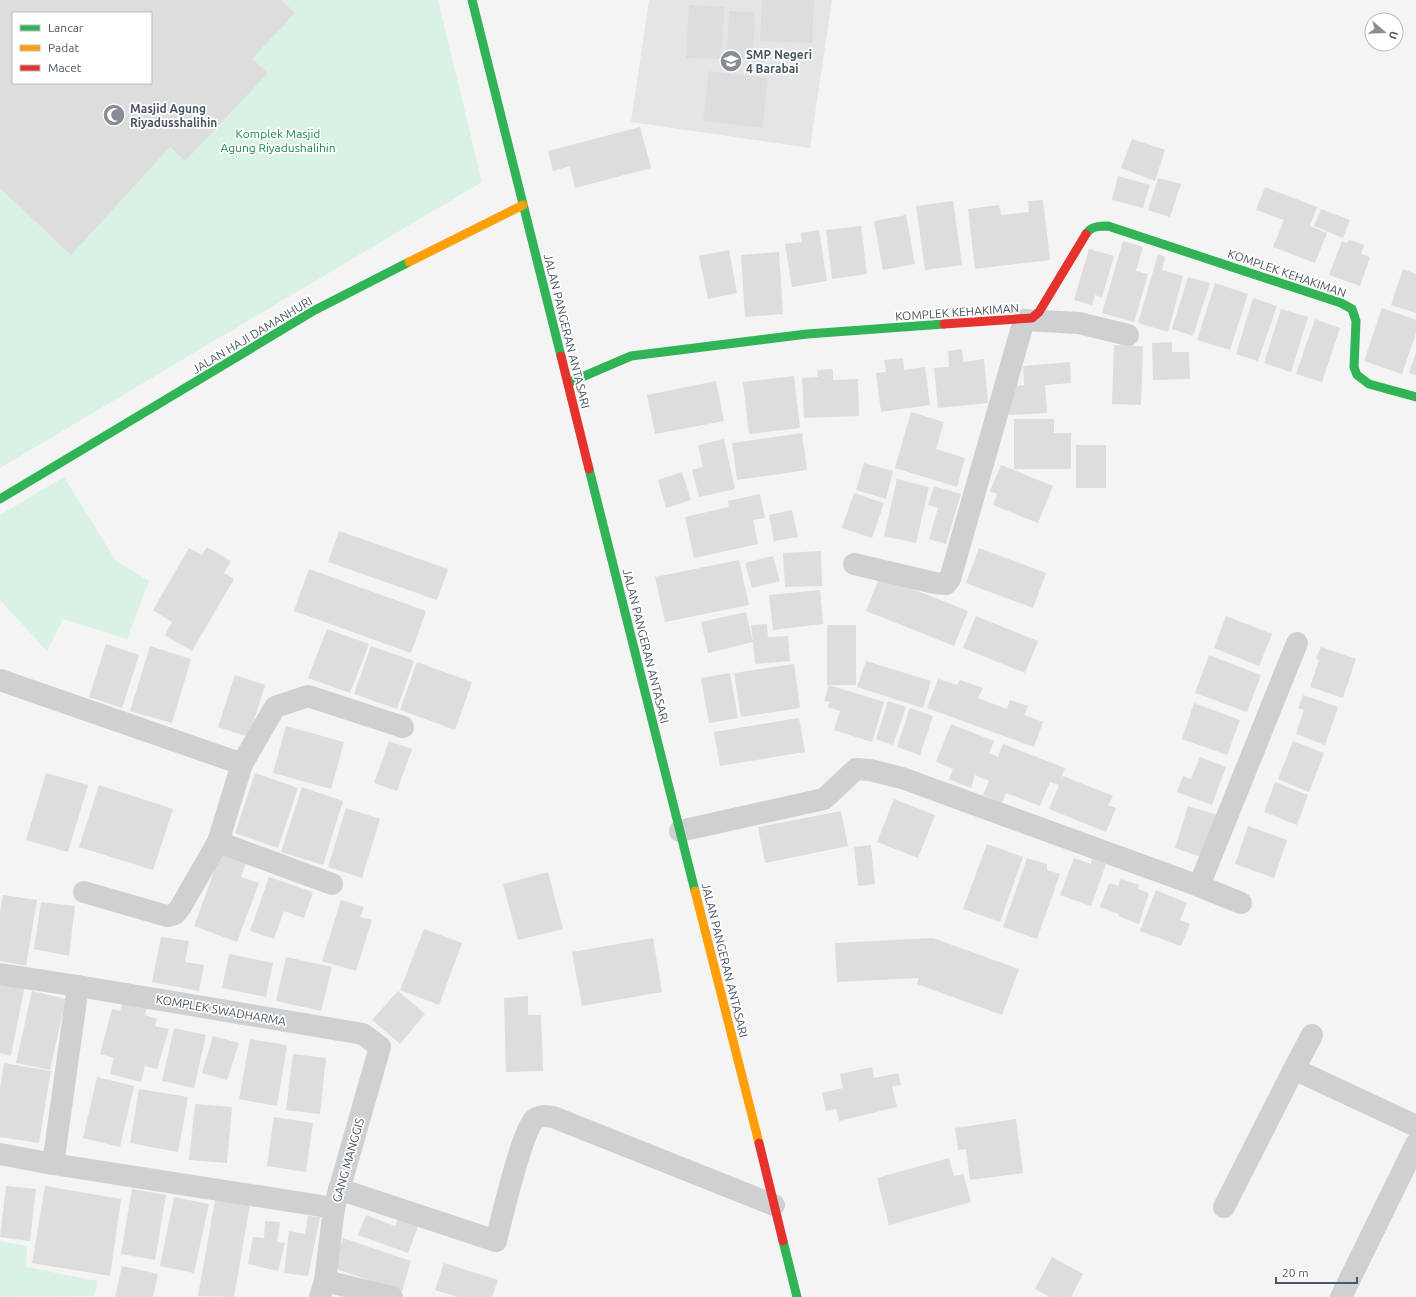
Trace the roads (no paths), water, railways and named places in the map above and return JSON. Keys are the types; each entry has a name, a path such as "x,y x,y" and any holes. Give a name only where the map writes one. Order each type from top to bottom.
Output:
{"street":[{"name":"JALAN PANGERAN ANTASARI","path":"472,0 797,1297"},
{"name":"JALAN HAJI DAMANHURI","path":"0,499 315,310 523,205"},
{"name":"KOMPLEK KEHAKIMAN","path":"568,383 631,356 807,334 1024,320 1032,318 1038,312 1088,231 1096,226 1108,226 1341,303 1352,309 1356,321 1354,367 1356,375 1368,384 1416,397"},
{"path":"854,564 935,583 946,584 950,579 1024,320 1079,323 1128,335"},
{"path":"1199,886 1297,643"},
{"path":"0,680 242,764"},
{"path":"84,892 167,916 174,914 180,908 218,842 242,764 275,707 308,696 403,727"},
{"path":"680,831 824,799 856,770 870,770 902,778 1199,886 1241,903"},
{"path":"218,842 332,884"},
{"name":"KOMPLEK SWADHARMA","path":"0,974 363,1034"},
{"path":"53,1164 78,986"},
{"name":"GANG MANGGIS","path":"323,1289 337,1198 380,1047 363,1034"},
{"path":"1224,1207 1312,1034"},
{"path":"1294,1069 1416,1126"},
{"path":"0,1154 53,1164 337,1198 496,1241 522,1147 532,1122 536,1118 547,1116 553,1117 774,1205"},
{"path":"1341,1297 1416,1144"},
{"path":"323,1289 392,1297"}],"place":[{"name":"SMP Negeri 4 Barabai","path":"731,61"},
{"name":"Masjid Agung Riyadusshalihin","path":"114,115"}],"park label":[{"name":"Komplek Masjid Agung Riyadushalihin","path":"278,140"}]}
